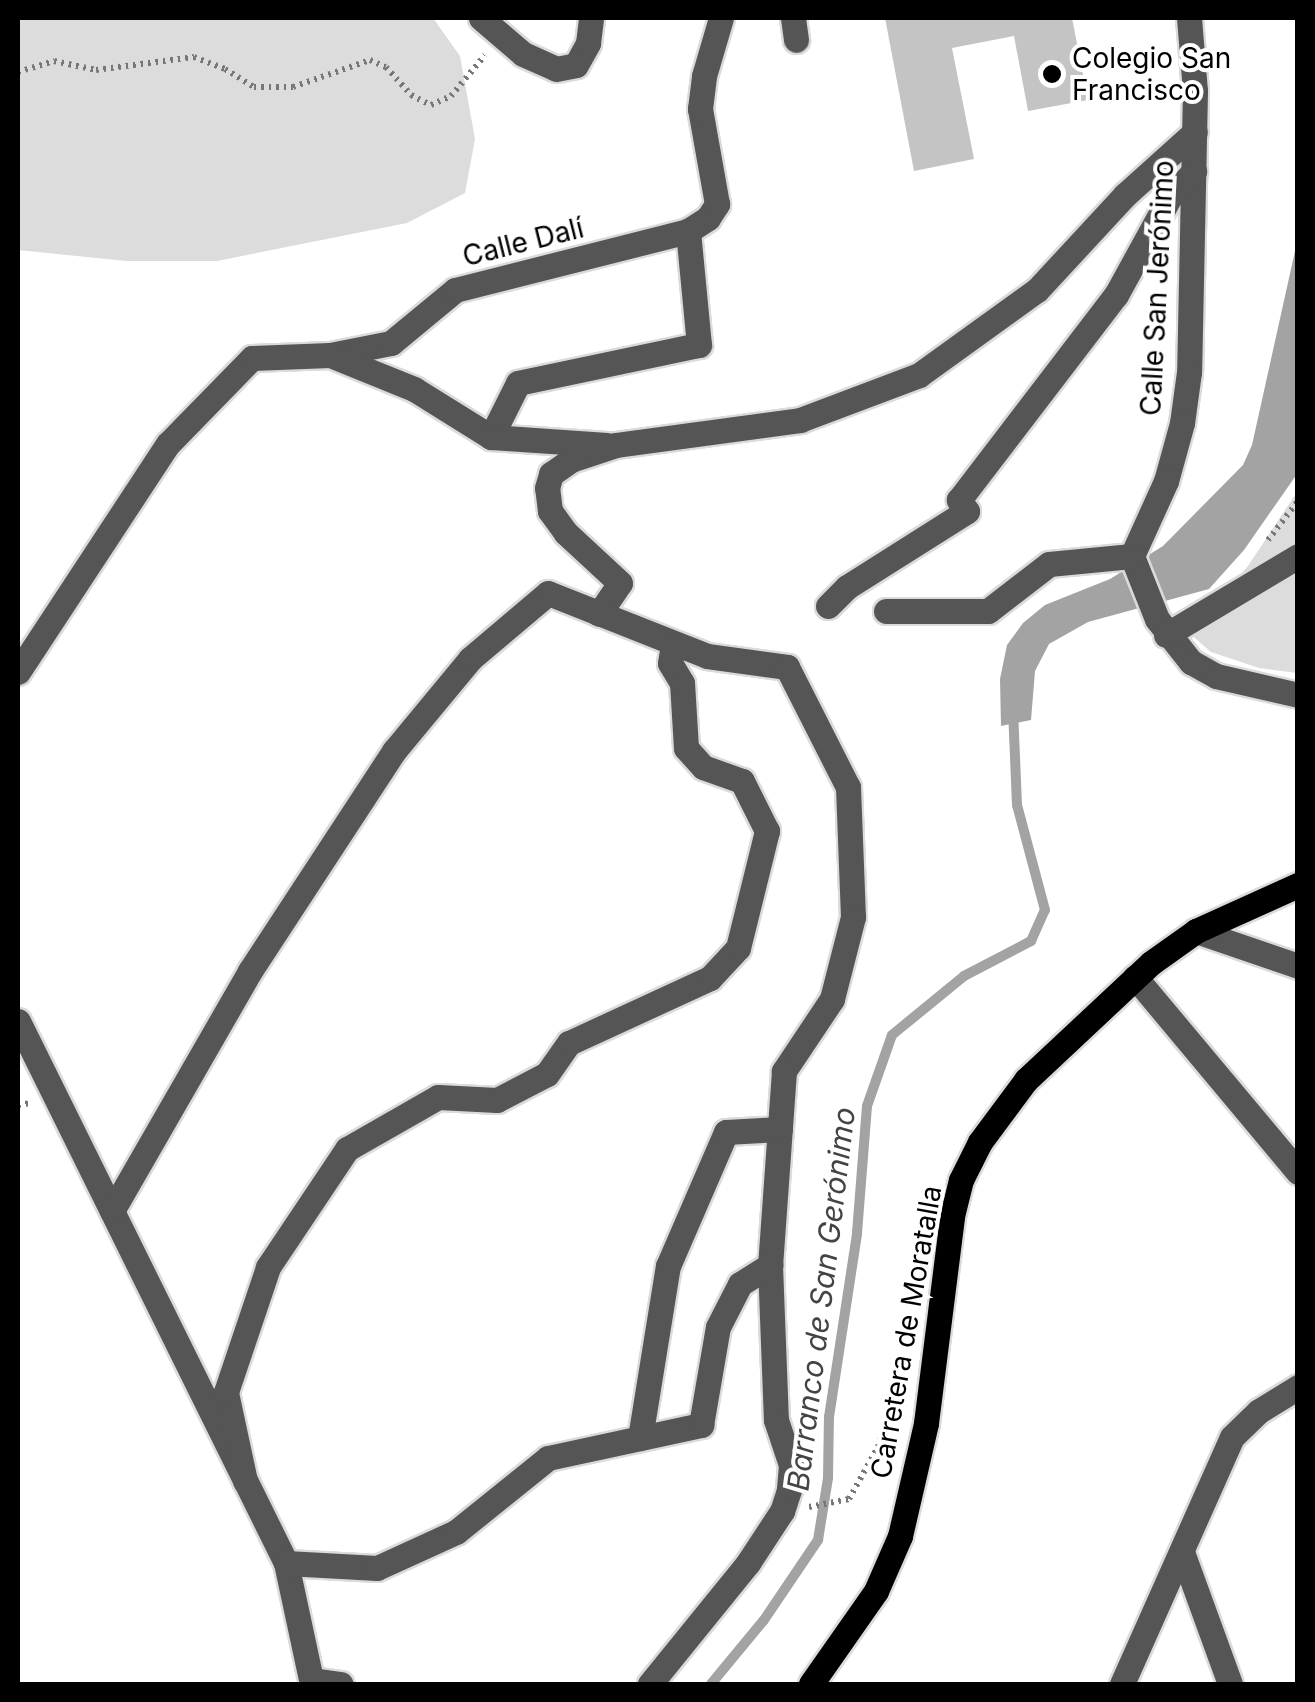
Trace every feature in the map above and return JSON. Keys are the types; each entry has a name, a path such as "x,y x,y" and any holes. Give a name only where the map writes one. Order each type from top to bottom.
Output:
{"main road":[{"name":"Carretera de Moratalla","path":"812,1684 876,1591 900,1536 930,1390 952,1216 961,1180 998,1112 1026,1080 1135,977 1196,930 1298,885"}],"street":[{"path":"490,25 523,54 556,70 576,65 588,43 591,18"},
{"path":"491,437 518,383 699,345 688,231 708,218 717,204 700,109 704,76 721,18"},
{"name":"Calle San Jerónimo","path":"1133,560 1166,481 1182,423 1189,372 1195,132 1189,18"},
{"path":"599,614 620,583 566,534 550,511 550,474 570,460 616,446 800,420 920,375 1037,290 1125,194 1195,132"},
{"path":"828,606 846,587 967,511 959,500 1116,295 1169,198 1194,171"},
{"name":"Calle Dalí","path":"18,672 168,444 252,358 330,355 391,343 455,290 688,231"},
{"path":"330,355 414,389 491,437 616,446"},
{"path":"1166,635 1298,556"},
{"path":"886,611 988,611 1049,564 1133,560 1166,635 1191,662 1216,676 1298,696"},
{"path":"112,1210 250,971 394,751 470,660 548,594 707,656 787,668 848,787 853,918 832,999 784,1071 770,1265 776,1420 791,1466 789,1490 757,1550 650,1684"},
{"path":"245,1481 226,1392 268,1267 346,1149 438,1096 497,1100 547,1074 569,1043 710,978 738,948 767,831 742,781 702,767 686,748 682,683 670,663 673,644"},
{"path":"1196,930 1298,966"},
{"path":"1135,977 1298,1172"},
{"path":"18,1021 286,1563 312,1682 341,1684"},
{"path":"640,1438 668,1266 726,1132 780,1128"},
{"path":"286,1563 377,1568 456,1532 548,1458 701,1424 718,1327 740,1284 770,1265"},
{"path":"1122,1684 1232,1437 1259,1411 1298,1387"},
{"path":"1182,1552 1230,1684"}],"path":[{"path":"18,72 54,60 96,70 194,57 225,69 254,87 293,87 370,60 386,67 411,95 431,105 451,96 473,74 490,25"},
{"path":"842,1503 854,1494 894,1410 930,1390"}],"shaded area":[{"path":"18,18 433,18 460,56 475,139 465,193 407,223 217,261 126,261 18,250"},
{"path":"1297,242 1297,474 1244,550 1209,589 1088,622 1049,644 1035,671 1031,720 1001,726 1000,679 1007,645 1023,623 1045,605 1110,579 1163,546 1243,465 1252,445"},
{"path":"1297,492 1297,673 1259,668 1211,652 1188,632 1248,566"}],"building":[{"name":"Colegio San Francisco","path":"885,18 1072,18 1088,100 1028,111 1014,36 952,48 974,159 914,171"}],"waterway":[{"name":"Barranco de San Gerónimo","path":"711,1684 764,1620 818,1540 828,1478 829,1417 857,1233 867,1106 892,1035 964,976 1031,941 1045,910 1017,805 1013,710"}],"place":[{"name":"Colegio San Francisco","path":"1052,74"}]}
